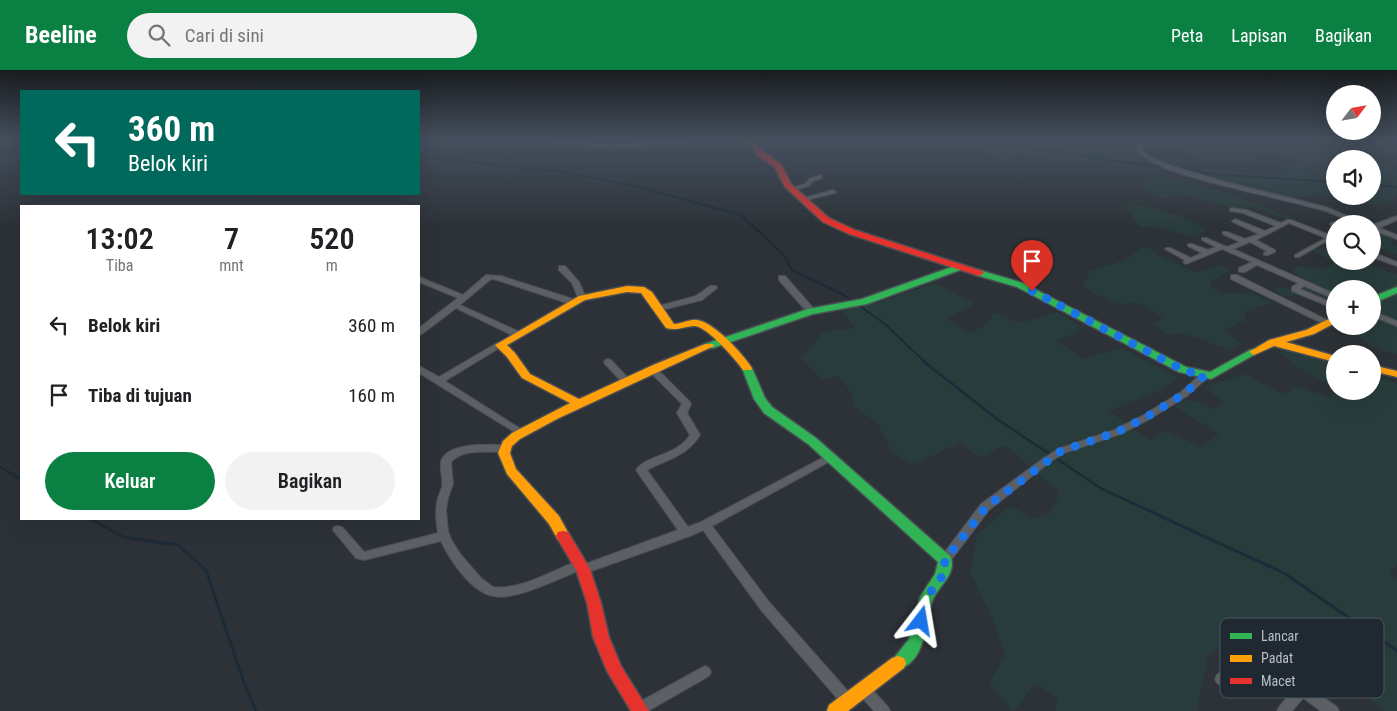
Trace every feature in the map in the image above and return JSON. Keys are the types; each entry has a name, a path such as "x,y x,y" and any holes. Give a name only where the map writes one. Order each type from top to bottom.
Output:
{"street":[{"path":"780,169 791,189 822,218 839,226 960,267 1020,285 1183,370 1204,376 1211,376 1273,342 1310,332 1326,324"},
{"path":"1175,169 1275,198 1324,208 1341,215"},
{"path":"791,189 807,185 811,180 820,176"},
{"path":"803,199 833,192"},
{"path":"1232,210 1244,211 1280,225"},
{"path":"1381,225 1397,218"},
{"path":"1235,221 1265,234"},
{"path":"1168,249 1188,261 1248,241 1291,221 1326,234"},
{"path":"1381,231 1397,237"},
{"path":"1225,232 1273,250 1266,254"},
{"path":"1204,239 1326,293"},
{"path":"1298,256 1326,241"},
{"path":"1190,245 1208,253"},
{"path":"1381,258 1397,264"},
{"path":"1242,270 1256,263"},
{"path":"706,672 640,710 615,671 601,636 592,594 582,567 554,520 516,478 505,458 505,448 511,440 521,433 652,369 721,341 811,311 855,304 960,267"},
{"path":"562,268 575,282 577,300"},
{"path":"420,331 455,306 486,279 493,277 577,300"},
{"path":"1234,277 1326,319"},
{"path":"782,278 811,311"},
{"path":"420,279 464,298"},
{"path":"1303,283 1295,289 1326,303"},
{"path":"439,381 577,300 632,288 642,288 648,293 672,328 700,324 733,351 747,368 760,399 768,410 780,420 803,433 945,560"},
{"path":"658,309 698,298 713,288"},
{"path":"1381,297 1397,290"},
{"path":"455,306 517,334"},
{"path":"1381,318 1397,324"},
{"path":"1273,342 1326,357"},
{"path":"500,346 511,355 526,376 580,404"},
{"path":"608,362 626,381"},
{"path":"652,369 687,404 682,413 695,434 678,451 641,470 686,533"},
{"path":"420,370 521,433"},
{"path":"1381,370 1397,374"},
{"path":"835,711 902,659 916,645 927,597 944,574 945,560 986,507 1046,460 1061,451 1117,432 1145,418 1184,394 1204,376"},
{"path":"505,448 465,451 448,457 445,467 447,488 443,495 441,514 443,536 464,568 483,587 491,591 509,590 523,586 686,533 705,525 831,458"},
{"path":"705,525 765,606 848,701"},
{"path":"338,530 364,556 443,536"},
{"path":"864,689 883,711"},
{"path":"1284,711 1295,698"},
{"path":"1314,698 1332,711"}],"shaded area":[{"path":"1200,169 1214,169 1249,174 1284,169 1326,169 1326,195 1293,198 1279,196 1247,186 1221,186"},
{"path":"1381,169 1397,169 1397,193 1393,202 1381,204"},
{"path":"1156,176 1220,191 1293,218 1287,219 1252,207 1233,208 1178,194 1168,198 1159,197 1140,186 1145,180"},
{"path":"1125,205 1158,209 1208,230 1191,237 1161,228 1139,227"},
{"path":"1381,232 1397,239 1390,242 1397,246 1397,255 1381,248"},
{"path":"1143,247 1152,249 1155,254 1190,270 1198,272 1218,265 1232,270 1212,281 1210,287 1224,293 1252,293 1272,303 1244,312 1246,320 1224,330 1242,344 1230,350 1182,333 1165,334 1152,324 1163,317 1137,303 1117,304 1083,288 1090,270 1118,262"},
{"path":"1319,248 1326,250 1326,258 1311,250"},
{"path":"1292,268 1381,269 1397,275 1397,285 1393,288 1397,290 1397,354 1381,350 1381,345 1371,345 1354,335 1381,335 1381,280 1326,280 1326,306 1310,297 1285,296 1278,293 1275,289 1298,289 1305,287 1304,278 1295,273"},
{"path":"934,283 976,304 947,318 967,333 984,327 994,313 1021,323 1056,312 1074,321 1081,331 1057,341 1084,359 1121,348 1179,378 1156,392 1109,411 1150,440 1166,431 1201,447 1219,434 1174,406 1188,399 1214,409 1223,400 1204,388 1213,384 1245,374 1279,392 1287,393 1296,387 1326,396 1326,400 1381,400 1381,378 1397,383 1397,564 1389,573 1397,579 1397,711 1383,711 1370,698 1384,698 1384,618 1220,618 1220,647 1208,656 1197,711 1054,711 1059,698 1035,684 1014,711 1012,711 989,683 1005,656 993,619 970,572 977,535 1010,506 1034,518 1050,513 1060,492 1005,445 980,458 961,443 913,464 892,453 877,423 854,406 852,394 839,376 823,380 800,357 809,350 823,332 854,328 842,310 881,302"},
{"path":"1286,350 1326,361 1326,383 1292,364 1293,361 1278,353"}],"waterway":[{"path":"536,169 631,185 741,215 783,254 792,270 844,295 885,324 925,362"},
{"path":"1184,169 1211,174 1326,181"},
{"path":"1381,185 1397,187"},
{"path":"923,361 997,419 1102,489 1163,517"},
{"path":"0,467 20,478"},
{"path":"1160,516 1284,573 1349,618"},
{"path":"93,520 123,537 178,545 206,570 243,680 256,711"},
{"path":"1384,642 1397,651"}],"traffic: fast":[{"path":"709,346 811,311 864,302 960,267"},
{"path":"979,273 1020,285 1183,370 1211,376 1254,352"},
{"path":"1381,297 1397,290"},
{"path":"747,368 760,399 768,410 812,441 945,560 942,574 932,587 923,607 913,647 898,663"}],"traffic: slow":[{"path":"580,404 526,376 511,355 500,345 582,298 627,289 644,290 649,294 670,326 677,327 694,323 702,325 721,340 747,368"},
{"path":"1275,342 1310,332 1326,324"},
{"path":"1254,352 1273,342 1326,357"},
{"path":"563,536 554,520 511,471 504,453 507,444 516,436 553,416 657,367 709,346"},
{"path":"1381,370 1397,374"},
{"path":"835,711 898,663"}],"traffic: jam":[{"path":"780,169 788,185 826,220 852,232 979,273"},
{"path":"563,536 583,569 594,603 601,637 615,671 641,711"}],"route":[{"path":"921,621 927,597 944,574 945,560 986,507 1046,460 1061,451 1117,432 1145,418 1184,394 1204,376 1183,370 1032,291"}]}
